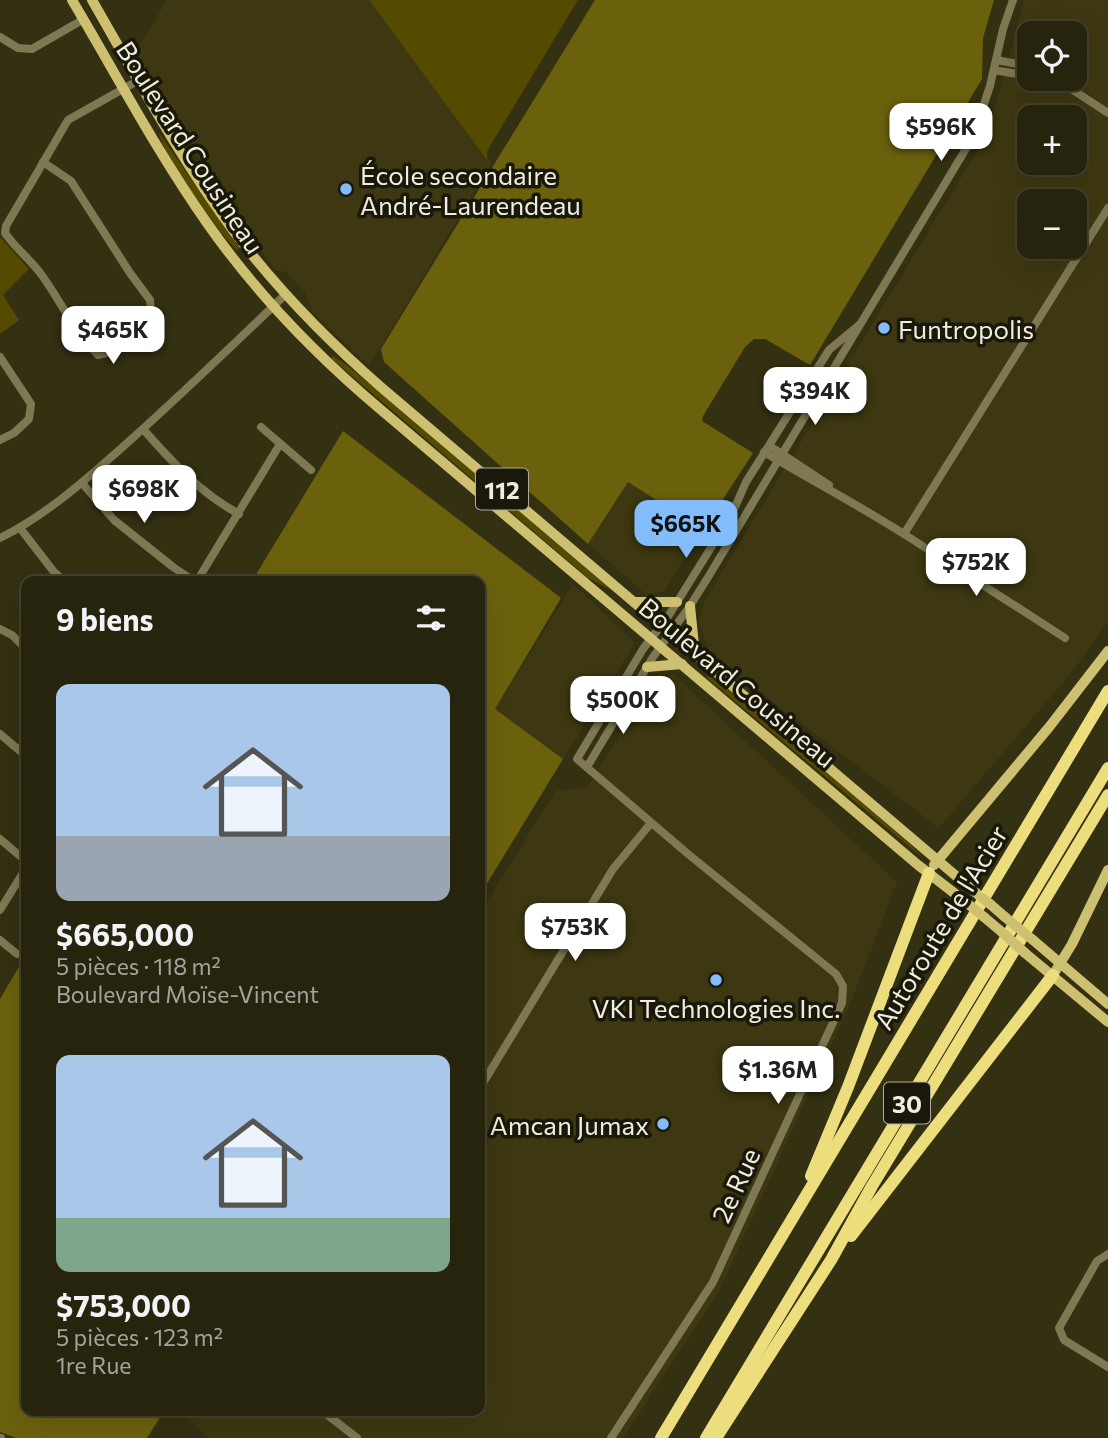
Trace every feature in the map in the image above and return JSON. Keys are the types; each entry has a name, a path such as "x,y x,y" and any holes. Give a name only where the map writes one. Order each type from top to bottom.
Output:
{"highway":[{"name":"Autoroute de l'Acier","path":"661,1438 1108,691"},
{"name":"30","path":"706,1438 1108,768"},
{"path":"716,1438 831,1260 1108,796"},
{"path":"793,1218 848,1087 929,873"},
{"path":"831,1260 1053,975"}],"main road":[{"name":"Boulevard Cousineau","path":"72,0 195,206 273,307 351,384 1108,1022"},
{"name":"Boulevard Cousineau","path":"92,0 216,205 244,244 330,342 695,656 1108,1004"},
{"path":"634,602 677,602"},
{"path":"690,606 695,656"},
{"path":"929,873 1108,651"},
{"path":"647,667 682,664"},
{"path":"1053,975 1108,870"}],"street":[{"path":"587,767 647,667 656,642 690,606 973,137 1013,0"},
{"path":"0,37 18,48 33,49 83,19"},
{"path":"995,65 1017,66"},
{"path":"995,65 1017,72"},
{"path":"43,162 71,181 150,300 151,314 110,352 98,355 83,340 38,270 5,233 6,226 43,162 68,120 139,80"},
{"path":"1073,91 1108,113"},
{"path":"904,534 1108,208"},
{"path":"0,538 20,528 82,483 286,294"},
{"path":"665,630 677,602 735,507 744,485 829,350 859,325"},
{"path":"0,357 30,404 29,419 14,433 0,440"},
{"path":"261,427 311,470"},
{"path":"143,429 186,477 220,504 239,514"},
{"path":"199,576 280,444"},
{"path":"767,449 815,474 840,494 1065,638"},
{"path":"82,483 114,520 188,576"},
{"path":"20,528 58,576"},
{"path":"0,629 21,644"},
{"name":"2e Rue","path":"611,1438 713,1282 842,1003 843,986 836,974 577,759 656,642"},
{"path":"0,734 21,753"},
{"path":"485,1080 613,869 651,823"},
{"path":"0,839 21,857"},
{"path":"0,910 21,876"},
{"path":"0,940 17,954"},
{"path":"1108,1254 1098,1259 1059,1328 1064,1340 1108,1367"},
{"path":"329,1416 357,1438"}],"shaded area":[{"name":"École secondaire André-Laurendeau","path":"167,0 369,0 492,163 369,366 312,311 305,293 287,272 276,270 233,214 135,56"},
{"path":"369,0 578,0 487,151 487,160"},
{"path":"595,0 994,0 983,38 982,79 810,365 765,339 754,339 745,347 703,416 702,421 753,453 703,530 628,482 588,544 384,362 381,349"},
{"path":"1024,0 1108,0 1108,621 1072,672 939,828 711,655 699,623 705,600 982,143 998,98 1017,26 1017,91 1087,91 1087,21 1018,21"},
{"path":"159,133 239,248 237,250 193,193 170,157"},
{"path":"0,237 29,269 3,295 19,320 0,334"},
{"path":"333,356 347,365 613,591 588,578 331,358"},
{"path":"343,431 561,598 495,709 563,759 485,887 485,576 255,576"},
{"path":"628,482 703,530 664,592 647,595 588,544"},
{"path":"573,584 635,643 563,759 495,709"},
{"path":"673,674 897,882 850,1004 719,1291 623,1438 210,1438 186,1416 485,1416 485,905 556,790 587,788 651,684"},
{"path":"708,676 735,694 924,859 707,678"},
{"path":"21,963 21,1416 161,1416 147,1438 16,1438 0,1432 0,999"}],"place":[{"name":"École secondaire André-Laurendeau","path":"346,189"},
{"name":"Funtropolis","path":"884,328"},
{"name":"VKI Technologies Inc.","path":"716,980"},
{"name":"Amcan Jumax","path":"663,1124"}]}
